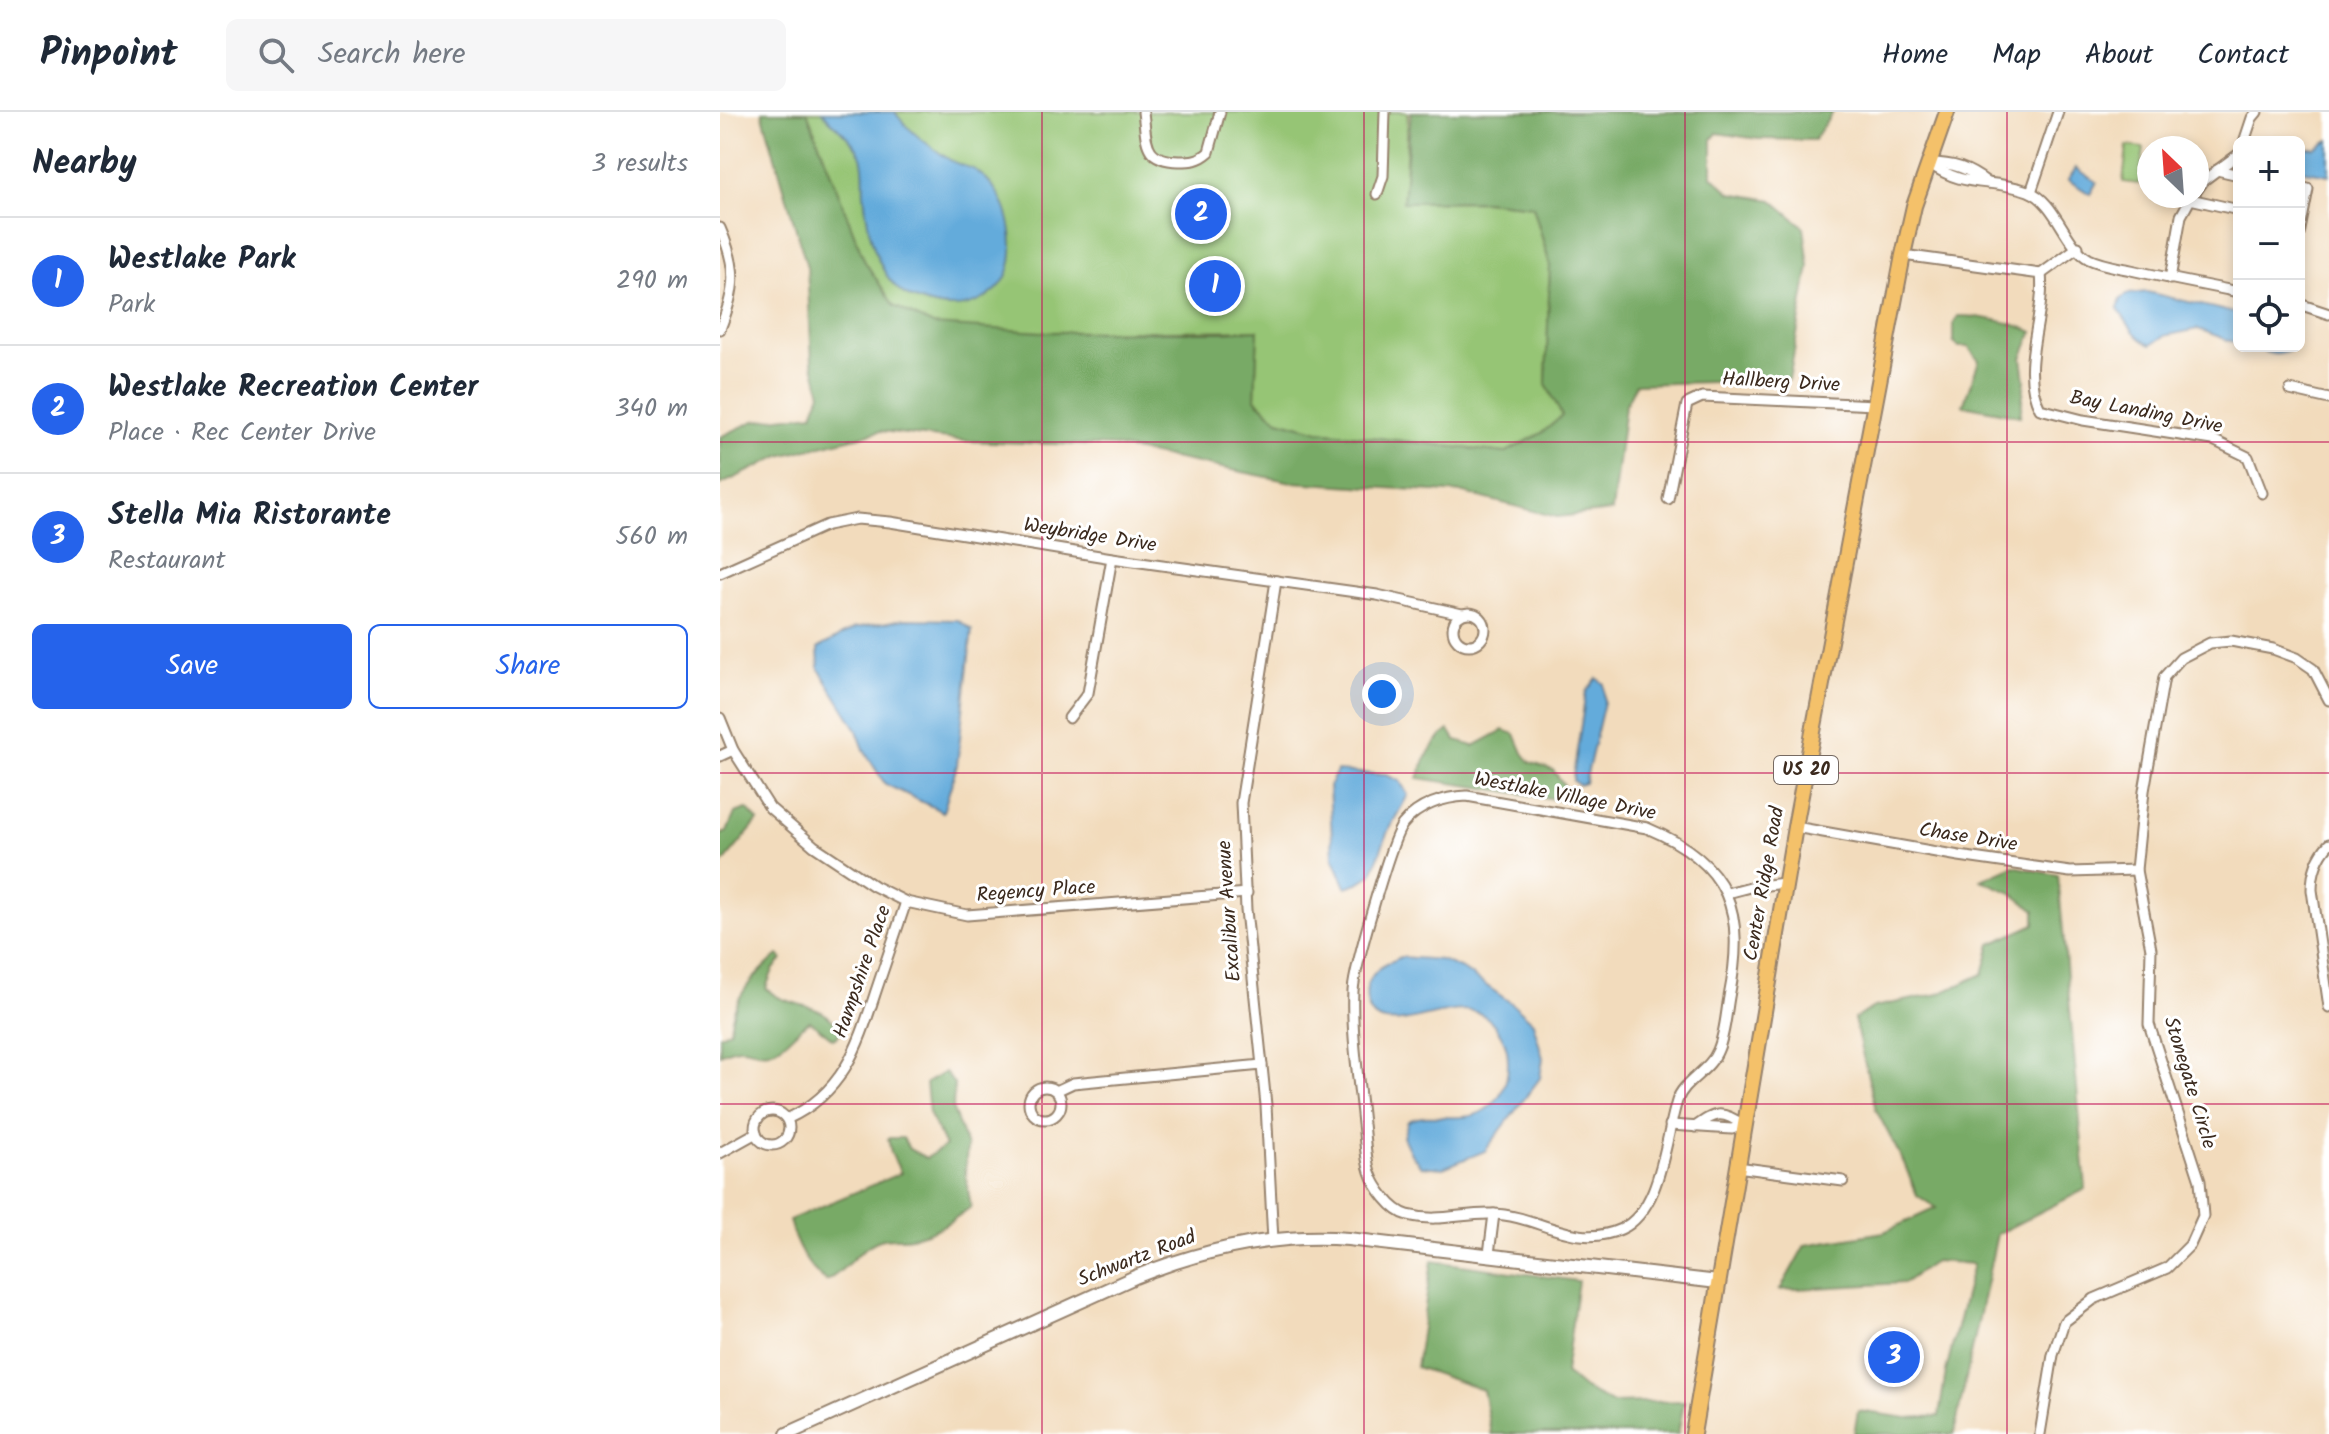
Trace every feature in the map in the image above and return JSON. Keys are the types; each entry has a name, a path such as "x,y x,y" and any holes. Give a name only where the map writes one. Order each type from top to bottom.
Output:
{"main road":[{"name":"Center Ridge Road","path":"1693,1434 1785,883 1903,255 1914,206 1947,112"}],"street":[{"path":"1143,112 1151,152 1158,159 1194,161 1209,152 1219,112"},
{"path":"1377,194 1383,176 1385,112"},
{"path":"2031,192 2058,112"},
{"path":"2246,136 2252,114"},
{"path":"2209,176 2233,158"},
{"path":"1929,163 1949,163 1969,168 1988,183 2031,192 2054,214 2087,258 2233,291"},
{"path":"2217,170 2233,174"},
{"path":"2209,202 2233,208"},
{"path":"2170,279 2181,216 2185,208"},
{"path":"720,228 733,272 732,299 720,329"},
{"path":"1903,255 2041,274 2078,247"},
{"name":"Bay Landing Drive","path":"2041,274 2043,292 2031,364 2032,393 2040,409 2083,420 2213,440 2248,457 2262,493"},
{"path":"2305,306 2329,314"},
{"path":"2290,390 2329,399"},
{"name":"Hallberg Drive","path":"1668,499 1687,404 1702,397 1875,405"},
{"name":"Weybridge Drive","path":"720,573 827,525 857,519 1377,595 1462,614"},
{"path":"1069,718 1088,693 1112,558"},
{"name":"Excalibur Avenue","path":"1273,1241 1262,1065 1246,910 1241,803 1276,581"},
{"name":"Stonegate Circle","path":"2040,1434 2053,1355 2064,1322 2094,1299 2167,1268 2190,1245 2203,1216 2200,1181 2149,1024 2151,949 2136,870 2144,791 2164,677 2181,658 2210,643 2231,641 2273,649 2297,658 2313,669 2329,700"},
{"name":"Regency Place","path":"720,718 733,750 773,812 814,846 874,886 906,902 967,915 1247,893"},
{"path":"720,756 733,750"},
{"name":"Westlake Village Drive","path":"1467,796 1647,828 1674,839 1696,854 1727,893 1736,921 1737,959 1719,1049 1710,1064 1678,1096 1653,1195 1624,1228 1588,1237 1569,1235 1515,1217 1494,1214 1471,1214 1439,1220 1404,1215 1377,1189 1369,1169 1352,990 1393,844 1403,824 1423,808 1446,797 1467,796"},
{"name":"Chase Drive","path":"1795,827 2070,872 2136,870"},
{"path":"2329,844 2323,849 2312,874 2312,890 2329,1007"},
{"path":"1727,893 1785,883"},
{"name":"Hampshire Place","path":"787,1119 815,1104 834,1085 851,1060 906,902"},
{"path":"1056,1091 1073,1083 1262,1065"},
{"name":"Hampshire Place","path":"767,1111 778,1112 787,1119 787,1136 779,1143 767,1144 756,1133 756,1123 767,1111"},
{"path":"1670,1125 1732,1129 1743,1125"},
{"path":"720,1153 756,1133"},
{"path":"1737,1167 1843,1181"},
{"path":"1489,1254 1494,1214"},
{"name":"Schwartz Road","path":"787,1434 1147,1272 1212,1252 1273,1241 1325,1237 1718,1282"}],"green space":[{"path":"762,112 807,112 865,262 894,306 933,325 1042,332 1258,330 1255,399 1278,420 1319,431 1505,453 1542,433 1562,416 1546,384 1550,264 1533,206 1484,201 1403,202 1411,112 1833,112 1814,140 1758,139 1717,133 1712,139 1712,176 1731,193 1772,200 1804,227 1809,267 1789,380 1636,384 1625,406 1612,511 1557,517 1464,493 1292,482 1113,446 965,441 881,431 780,456 720,485 720,437 754,421 813,414 821,393 812,362 807,267"},
{"path":"807,112 1408,112 1404,202 1484,201 1533,206 1550,266 1546,384 1563,416 1542,433 1505,453 1319,431 1278,420 1255,399 1258,330 1042,332 933,327 894,306 865,262"},
{"path":"2127,146 2137,147 2137,184 2123,182"},
{"path":"1958,316 1996,320 2033,332 2022,358 2025,380 2020,416 1963,405 1979,361 1968,347 1959,347 1953,342 1953,325"},
{"path":"1449,730 1456,741 1474,746 1503,730 1515,734 1530,762 1553,770 1564,785 1562,800 1418,778 1430,751"},
{"path":"747,809 758,821 720,867 720,835 727,832 735,813"},
{"path":"2013,866 2058,875 2086,1189 1997,1234 1954,1434 1854,1434 1858,1411 1907,1418 1939,1416 1946,1371 1973,1264 1935,1261 1904,1283 1780,1290 1805,1245 1884,1232 1936,1208 1917,1195 1876,1110 1854,1019 1874,1007 1939,994 1983,974 1991,944 2035,924 2035,911 2012,893 1981,880"},
{"path":"778,955 782,959 773,970 766,988 784,1000 824,1014 840,1031 838,1036 833,1039 810,1021 775,1049 763,1052 737,1048 720,1054 720,1035 730,1030 740,997 753,979"},
{"path":"945,1072 954,1084 953,1110 967,1147 965,1172 971,1207 928,1233 872,1243 826,1281 802,1254 789,1220 901,1173 891,1153 888,1138 903,1138 909,1149 926,1158 945,1146 929,1113 926,1083"},
{"path":"1432,1261 1578,1281 1565,1373 1584,1389 1612,1403 1684,1401 1678,1434 1491,1434 1483,1390 1416,1367"}],"water":[{"path":"822,112 895,112 913,132 936,150 953,162 975,170 987,180 1005,208 1012,241 1010,267 997,290 971,304 949,307 919,301 890,281 873,245 865,206 861,157 849,139"},
{"path":"2329,140 2329,175 2305,171 2305,148 2315,148"},
{"path":"2076,168 2097,182 2090,194 2068,180"},
{"path":"2147,292 2233,313 2233,342 2198,329 2164,336 2151,345 2132,330 2118,309 2121,299 2128,294"},
{"path":"904,619 958,620 972,630 957,765 943,812 885,784 865,752 856,728 819,669 818,648 855,628"},
{"path":"1597,678 1604,684 1604,702 1585,783 1579,785 1573,781 1586,692"},
{"path":"1337,771 1386,775 1400,781 1408,795 1388,831 1372,874 1346,887 1333,857 1329,786"},
{"path":"1401,957 1441,960 1464,970 1514,1005 1533,1022 1543,1058 1540,1078 1485,1151 1443,1168 1421,1166 1411,1154 1403,1137 1408,1121 1467,1116 1485,1110 1496,1101 1505,1083 1507,1049 1497,1029 1486,1017 1473,1011 1442,1012 1395,1022 1376,1017 1367,1002 1368,983 1380,968"}],"place":[{"name":"Westlake Recreation Center","path":"1201,214"},
{"name":"Westlake Park","path":"1215,286"},
{"name":"Stella Mia Ristorante","path":"1894,1357"}]}
